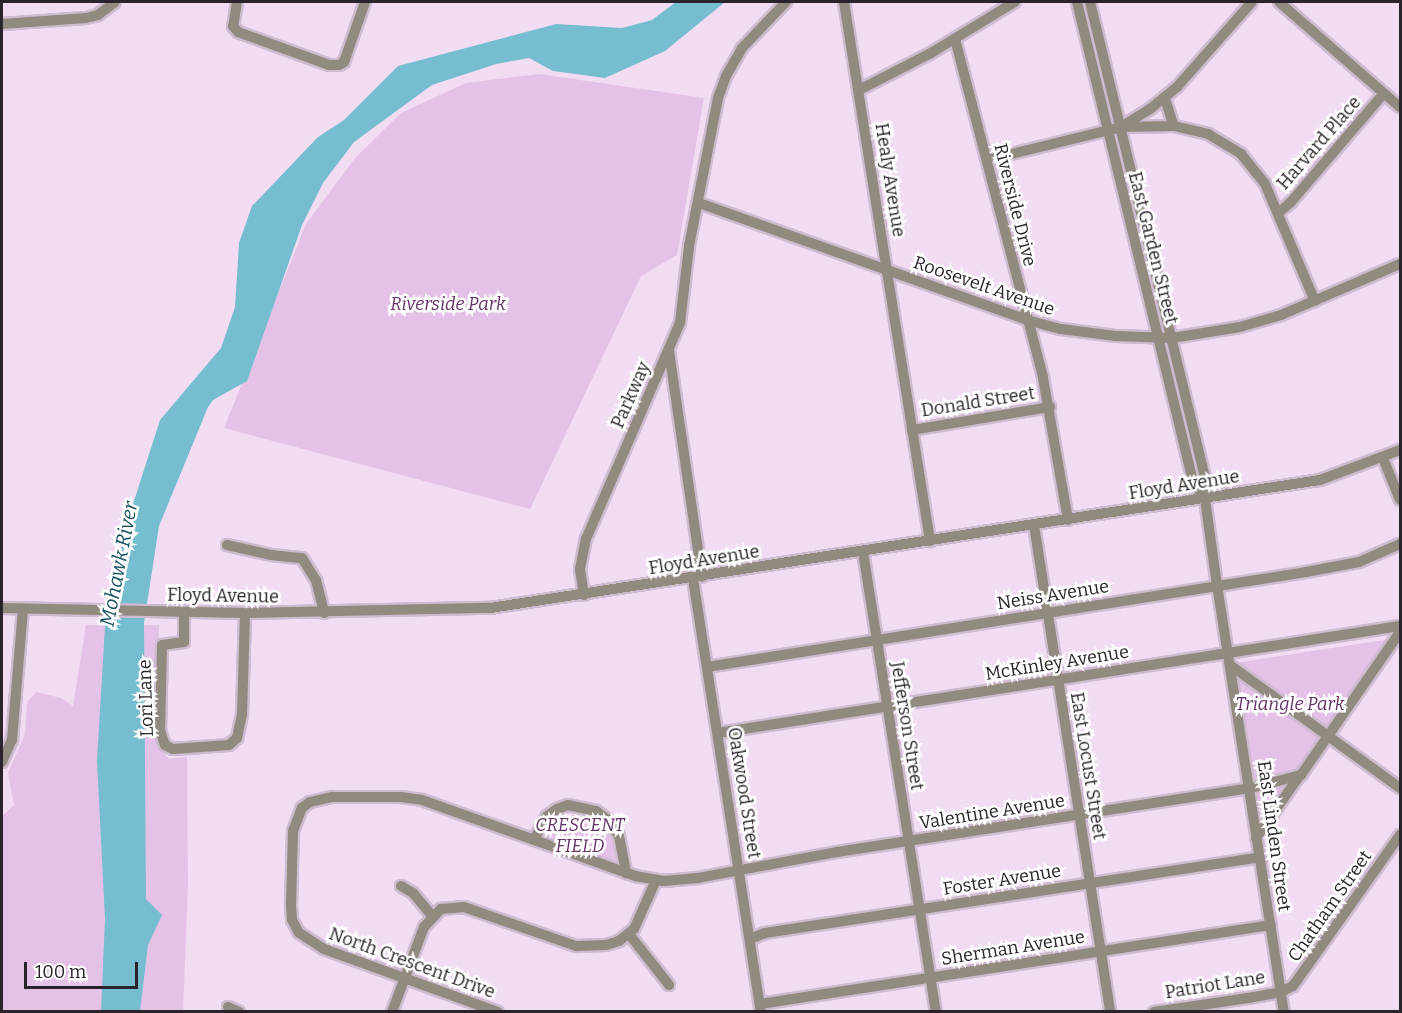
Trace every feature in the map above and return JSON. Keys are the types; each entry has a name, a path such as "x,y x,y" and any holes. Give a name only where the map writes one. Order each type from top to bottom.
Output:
{"street":[{"path":"2,24 86,18 98,15 115,2"},
{"path":"237,2 232,26 238,32 329,64 340,65 365,2"},
{"name":"Parkway","path":"584,595 580,569 586,539 680,323 685,303 689,246 714,117 726,76 742,48 786,2"},
{"name":"Healy Avenue","path":"844,2 930,541"},
{"path":"859,90 955,39 1015,2"},
{"name":"East Garden Street","path":"1077,2 1193,482 1205,499"},
{"name":"East Garden Street","path":"1090,2 1206,480 1205,499 1230,665"},
{"path":"1121,127 1165,99 1192,72 1252,2"},
{"path":"1279,2 1401,107"},
{"name":"Riverside Drive","path":"955,39 1050,407 1068,520"},
{"name":"Harvard Place","path":"1278,213 1291,202 1384,93"},
{"path":"1165,99 1174,126"},
{"path":"987,160 1121,127 1174,126 1208,134 1241,154 1265,184 1315,301"},
{"name":"Roosevelt Avenue","path":"699,203 1027,320 1092,334 1172,338 1239,327 1281,315 1401,264"},
{"name":"Oakwood Street","path":"669,351 707,667 760,1008"},
{"name":"Donald Street","path":"912,430 1050,407"},
{"name":"Floyd Avenue","path":"2,608 324,613 490,608 698,578 1320,480 1401,450"},
{"path":"1383,458 1401,500"},
{"name":"East Locust Street","path":"1034,525 1110,1011"},
{"name":"Neiss Avenue","path":"707,667 1359,562 1401,544"},
{"path":"227,545 271,555 302,558 316,580 324,613"},
{"name":"Jefferson Street","path":"863,552 936,1011"},
{"path":"2,762 12,740 23,609"},
{"name":"Lori Lane","path":"184,612 184,642 162,645 160,730 165,745 173,749 229,745 237,738 242,716 245,613"},
{"name":"McKinley Avenue","path":"718,733 1401,626"},
{"path":"1256,838 1401,632"},
{"path":"1230,665 1401,788"},
{"name":"East Linden Street","path":"1230,665 1284,1011"},
{"name":"Valentine Avenue","path":"299,813 310,802 322,798 401,797 436,804 627,873 656,880 698,878 739,869 1251,789 1301,775"},
{"path":"534,840 548,816 557,809 568,805 596,811 607,819 619,836 627,873"},
{"name":"North Crescent Drive","path":"299,813 293,831 291,904 295,927 307,941 498,1011"},
{"name":"Chatham Street","path":"1281,992 1293,986 1401,835"},
{"name":"Foster Avenue","path":"750,939 765,933 1259,856"},
{"path":"392,1011 424,927 441,909 451,906 464,907 576,946 606,945 629,933 640,919 656,880"},
{"path":"401,886 413,893 432,916"},
{"name":"Sherman Avenue","path":"760,1008 930,978 1270,925"},
{"path":"629,933 669,985"},
{"name":"Patriot Lane","path":"1155,1011 1281,992"},
{"path":"228,1007 239,1011"}],"green space":[{"name":"Riverside Park","path":"539,74 704,98 677,255 641,276 530,509 224,428 306,224 355,158 401,113 466,83"},
{"path":"86,625 159,625 157,745 169,759 187,757 188,883 183,1011 2,1012 2,816 14,805 8,773 25,734 27,702 36,692 61,698 73,706"},
{"name":"Triangle Park","path":"1391,639 1263,828 1235,663"},
{"name":"CRESCENT FIELD","path":"574,815 589,818 611,836 617,848 618,870 538,842 551,823 559,817"}],"water":[{"name":"Mohawk River","path":"676,2 725,2 665,51 605,78 553,71 529,58 496,64 432,85 354,142 323,183 302,225 247,381 213,400 208,407 159,526 144,623 146,899 162,915 148,945 140,1011 101,1012 105,919 97,761 105,626 125,529 160,420 221,348 235,307 239,243 252,206 318,137 344,120 398,66 556,24 622,28 652,20"}]}
